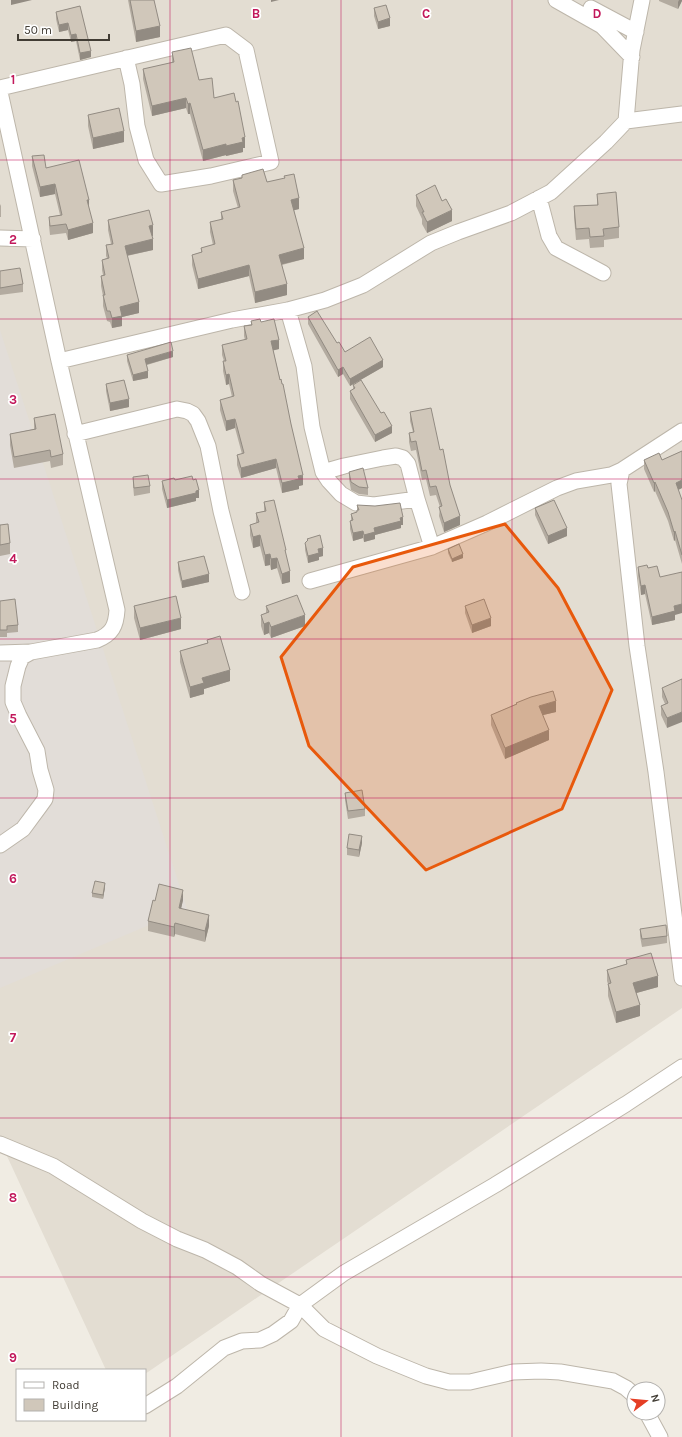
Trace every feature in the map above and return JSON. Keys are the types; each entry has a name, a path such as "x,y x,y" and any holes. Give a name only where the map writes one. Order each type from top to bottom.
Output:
{"street":[{"path":"556,0 602,26 632,57"},
{"path":"576,0 636,32"},
{"path":"59,361 232,320 288,310 325,300 363,285 431,243 511,213 551,192 606,142 626,121 632,57 642,0"},
{"path":"0,88 126,58 226,35 246,50 271,162 211,176 160,184 146,160 137,126 132,84 126,58"},
{"path":"0,92 75,434 117,610 116,620 112,630 106,637 101,639 31,652 0,653"},
{"path":"626,121 682,114"},
{"path":"539,198 549,236 556,248 603,273"},
{"path":"0,238 33,239"},
{"path":"288,310 304,366 312,427 323,472 329,481 342,494 356,503 374,505 417,499"},
{"path":"75,434 166,411 182,410 193,414 198,421 208,446 221,511 242,592"},
{"path":"310,581 432,547 487,523 557,488 576,481 611,475 622,470 682,431"},
{"path":"323,472 344,466 396,456 403,458 408,464 432,547"},
{"path":"622,470 618,484 636,646 656,772 682,978"},
{"path":"0,845 23,829 40,806 44,799 46,790 40,770 37,751 18,716 13,702 12,686 18,666 22,657 31,652"},
{"path":"146,1405 177,1386 224,1348 242,1341 260,1340 273,1334 291,1321 297,1313 300,1305 344,1273 502,1181 626,1104 682,1067"},
{"path":"0,1144 53,1166 142,1221 177,1239 205,1250 237,1266 261,1284 300,1305 324,1329 377,1356 426,1376 449,1382 470,1382 513,1372 560,1372 613,1381 626,1388"},
{"path":"651,1421 660,1437"}],"highlighted area":[{"path":"505,524 558,588 612,690 562,809 426,870 309,746 281,657 353,567"}],"shaded area":[{"path":"0,0 682,0 682,1008 146,1373 146,1369 106,1369 0,1141"},
{"path":"0,330 187,909 0,988"}],"building":[{"path":"130,0 154,0 160,26 136,31"},
{"path":"386,5 390,18 378,22 374,8"},
{"path":"80,6 91,51 80,53 76,34 71,35 68,23 59,25 56,12"},
{"path":"191,48 199,80 212,78 214,98 234,93 236,102 238,101 245,137 242,138 243,142 226,146 226,144 203,150 190,103 188,104 186,98 152,106 143,69 174,62 172,52"},
{"path":"119,108 124,131 93,138 88,115"},
{"path":"44,155 46,168 79,160 93,223 68,230 66,224 50,226 49,217 62,215 55,184 40,187 32,156"},
{"path":"263,169 267,182 285,178 284,176 294,174 299,198 291,200 304,248 279,255 287,284 255,292 249,265 198,279 192,255 202,252 201,248 215,244 210,222 223,219 221,212 240,207 233,180 242,178 242,175"},
{"path":"435,185 442,201 446,199 452,210 427,222 416,195"},
{"path":"616,192 619,227 603,229 604,236 590,237 589,228 576,229 574,206 598,205 597,194"},
{"path":"149,210 153,225 149,226 153,239 125,246 139,302 120,307 122,316 112,318 110,311 107,311 103,295 105,295 101,276 105,275 102,260 109,258 106,245 113,244 108,220"},
{"path":"20,268 23,284 0,288 0,271"},
{"path":"317,311 337,343 339,342 345,352 370,337 383,360 350,379 343,367 338,370 308,317"},
{"path":"260,319 261,322 274,319 279,340 271,341 280,380 281,379 283,384 303,475 298,476 299,479 282,483 276,459 241,468 237,455 244,453 235,419 226,421 220,400 234,396 229,374 226,375 223,361 226,361 222,345 247,339 244,326 252,325 251,321"},
{"path":"171,342 173,351 145,359 148,371 133,375 127,355"},
{"path":"124,380 129,399 110,403 106,384"},
{"path":"361,380 381,413 384,412 392,426 375,435 350,391 355,388 353,385"},
{"path":"431,408 440,450 443,449 450,485 460,516 444,523 439,507 442,506 436,486 430,487 426,470 422,471 416,441 411,442 409,433 414,432 410,412"},
{"path":"55,414 63,454 51,457 50,450 14,457 10,434 36,429 34,418"},
{"path":"682,451 682,480 676,483 682,500 682,555 668,512 644,460 659,453 662,460"},
{"path":"363,468 368,488 359,487 351,482 349,472"},
{"path":"148,475 150,486 134,488 133,477"},
{"path":"192,476 193,480 196,479 199,490 196,491 196,493 167,500 162,481"},
{"path":"274,500 290,571 282,574 277,558 271,559 270,554 265,555 260,535 253,537 250,525 259,522 256,513 266,511 264,502"},
{"path":"554,500 567,528 548,536 535,508"},
{"path":"400,503 403,517 400,518 401,521 374,528 375,532 364,535 363,531 353,533 350,521 353,520 351,514 359,510 357,505 375,506"},
{"path":"8,524 10,543 0,545 0,525"},
{"path":"320,535 323,548 318,549 319,553 308,556 305,543 308,540 307,539"},
{"path":"459,544 463,554 452,559 448,549"},
{"path":"204,556 209,574 182,581 178,562"},
{"path":"647,565 648,568 657,566 660,577 682,572 682,604 674,606 675,611 652,617 645,585 641,586 638,567"},
{"path":"297,595 305,615 271,627 269,622 264,624 261,615 269,612 266,606"},
{"path":"176,596 181,618 140,628 134,606"},
{"path":"15,599 18,625 7,626 7,630 0,630 0,601"},
{"path":"484,599 491,618 472,625 465,606"},
{"path":"220,636 230,670 202,678 204,683 190,687 180,651 208,643 207,640"},
{"path":"682,679 682,712 667,718 661,706 668,703 662,688"},
{"path":"553,691 556,701 539,706 549,730 505,748 491,715 531,697"},
{"path":"362,790 365,809 348,811 345,793"},
{"path":"349,834 362,836 359,850 347,848"},
{"path":"95,881 105,883 103,895 92,893"},
{"path":"159,884 183,890 179,908 209,915 205,931 175,923 174,927 148,921"},
{"path":"666,925 667,936 642,939 640,929"},
{"path":"651,953 658,976 633,983 640,1005 616,1012 608,984 611,983 607,970 627,964 626,960"}]}
